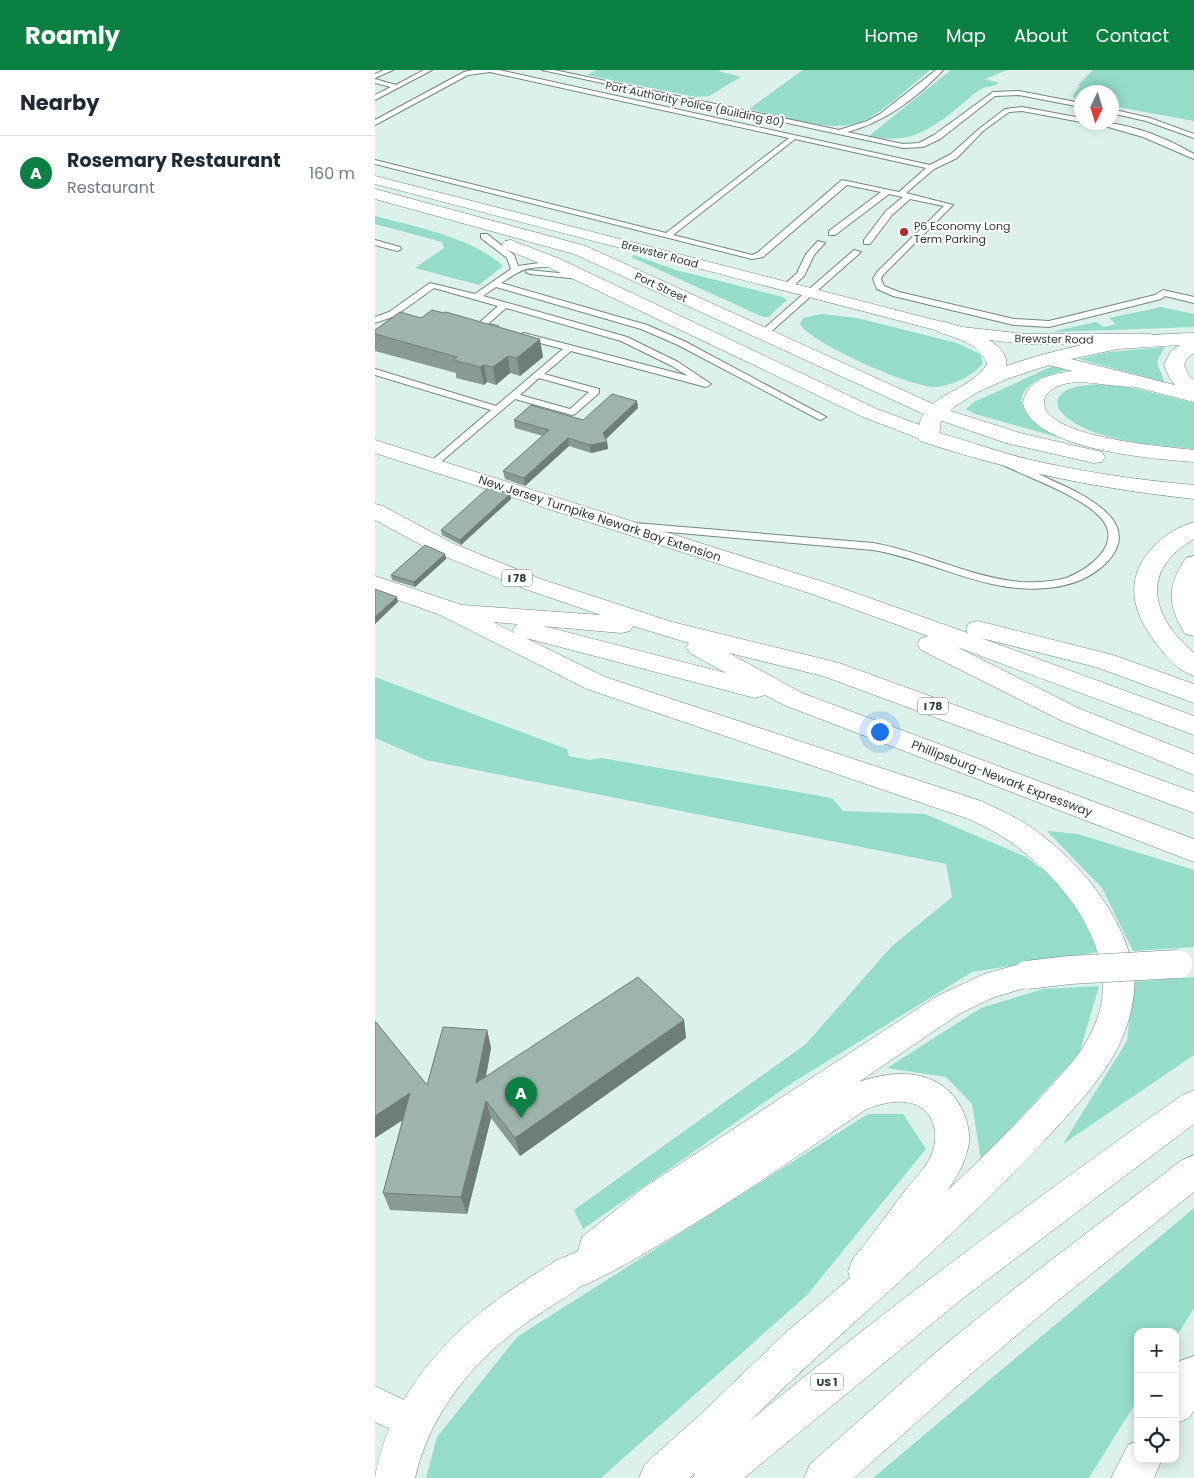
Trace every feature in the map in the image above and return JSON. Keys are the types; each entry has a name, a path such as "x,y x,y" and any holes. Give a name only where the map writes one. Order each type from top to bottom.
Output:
{"main road":[{"name":"Port Street","path":"375,194 565,245 935,412 1000,434 1052,448 1109,460 1194,472"},
{"name":"Port Street","path":"375,207 508,243 555,263 870,413 927,436 994,458 1098,480 1194,492"},
{"path":"555,263 585,266 647,290 677,294"},
{"path":"627,298 670,304 741,337 753,337 763,334"},
{"path":"945,328 980,344 994,354 997,364 983,382"},
{"name":"Brewster Road","path":"935,412 960,394 983,382 1049,358 1106,345 1163,339 1194,339"},
{"path":"1194,345 1178,355 1174,365 1180,379 1194,389"},
{"name":"Brewster Road","path":"1049,358 1194,396"},
{"path":"1136,381 1093,376 1062,379 1046,384 1040,389 1036,394 1034,403 1038,414 1049,424 1075,435 1109,444 1194,456"},
{"path":"927,436 927,424 935,412"},
{"path":"375,434 433,464"},
{"path":"375,439 433,464"},
{"name":"New Jersey Turnpike Newark Bay Extension","path":"375,446 824,590"},
{"name":"I 78","path":"375,511 444,548 490,567 666,629 830,669 1194,803"},
{"path":"1194,529 1175,538 1160,551 1150,566 1145,583 1146,601 1158,629 1172,648 1194,666"},
{"path":"1194,564 1184,582 1182,599 1194,628"},
{"path":"375,584 448,610 793,698"},
{"path":"824,590 1104,661 1194,694"},
{"path":"824,590 1194,726"},
{"path":"824,590 1069,714 1194,766"},
{"path":"448,610 666,629"},
{"path":"448,610 596,683 961,805 991,818 1013,829 1067,876 1090,902 1106,928 1115,956 1119,992 1112,1025 1095,1056 1049,1111 970,1193 909,1250 784,1360"},
{"name":"Phillipsburg-Newark Expressway","path":"666,629 793,698 1194,851"},
{"path":"395,1478 404,1447 415,1423 438,1383 487,1330 566,1275 631,1218 656,1200 948,1005 984,987 1027,975 1070,970 1186,964"},
{"path":"566,1275 600,1260 648,1233 868,1092 882,1088 909,1089 923,1092 935,1098 947,1113 953,1142 944,1166 860,1278 784,1360 731,1438 659,1478"},
{"name":"US 1","path":"713,1478 731,1438 823,1386 912,1314 1079,1188 1194,1105"},
{"path":"824,1478 957,1360 1042,1290 1194,1171"},
{"path":"1179,1398 1194,1375"},
{"path":"1131,1478 1140,1463"}],"street":[{"name":"Brewster Road","path":"375,180 945,328 1049,358"},
{"name":"Brewster Road","path":"945,328 1026,339 1163,339"},
{"path":"375,1403 397,1416 415,1423"}],"lane":[{"path":"375,76 390,70"},
{"path":"375,98 429,70"},
{"name":"Port Authority Police (Building 80)","path":"375,123 466,73 485,70 931,167"},
{"path":"545,70 889,144 915,146 937,138 993,94 1019,93 1074,104"},
{"path":"834,132 863,127 878,120 940,70"},
{"path":"375,81 397,87"},
{"path":"867,242 889,213 931,167 954,156 981,130 1007,110 1022,109 1074,119"},
{"path":"1119,113 1148,119 1194,136"},
{"path":"1119,128 1142,133 1183,150 1194,157"},
{"path":"667,236 794,137"},
{"path":"375,162 749,256 758,256 845,182 949,205 880,274 878,283 887,291 1014,322 1032,324 1063,321 1157,297 1163,293 1194,300"},
{"path":"833,233 889,192"},
{"path":"484,236 511,257 515,270"},
{"path":"375,243 397,249"},
{"path":"787,287 801,274 811,254 821,243"},
{"path":"763,334 857,252"},
{"path":"476,297 515,270 527,266 555,263"},
{"path":"515,270 584,277"},
{"path":"495,284 643,327 689,347 821,417"},
{"path":"376,318 392,314 433,285 476,297 624,339 675,364 707,384 482,324 504,305"},
{"path":"433,464 569,348"},
{"path":"375,372 497,409"},
{"path":"513,396 572,412 596,391 539,375"},
{"path":"620,524 883,548 973,576 1004,584 1022,586 1071,580 1085,573 1106,557 1113,546 1114,536 1112,526 1101,512 1073,495 994,458"}],"green space":[{"path":"596,70 720,70 741,77 709,96 696,97 587,75"},
{"path":"803,70 930,70 885,108 869,118 856,123 841,126 810,124 749,109"},
{"path":"951,70 1007,70 985,79 999,83 978,91 939,122 919,133 908,137 896,138 869,136"},
{"path":"1093,70 1194,70 1194,121 1119,107 1119,85 1078,85"},
{"path":"375,216 442,234 460,241 490,256 503,266 479,285 415,268 444,248 442,242 375,224"},
{"path":"634,255 676,270 783,297 787,300 768,317 763,317 631,257"},
{"path":"1161,307 1194,314 1194,327 1055,332 1096,322 1104,327 1116,324 1109,318"},
{"path":"821,314 857,318 957,343 980,354 983,363 969,376 942,386 924,386 907,381 842,353 822,342 800,324 803,318"},
{"path":"1165,347 1157,363 1164,382 1079,359 1109,352"},
{"path":"1053,366 1067,370 1047,376 1033,383 1025,391 1022,400 1024,409 1031,419 1061,438 975,414 966,409 974,402"},
{"path":"1101,384 1125,386 1194,403 1194,449 1144,444 1091,431 1077,424 1059,409 1057,403 1059,397 1067,390 1078,386"},
{"path":"375,677 567,749 569,756 589,760 602,758 832,798 843,811 925,814 1026,857 1067,888 1099,952 972,972 792,1083 583,1229 574,1210 806,1044 891,947 952,897 946,864 426,760 375,738"},
{"path":"1047,831 1078,834 1194,870 1194,947 1133,951 1102,888"},
{"path":"1194,977 1194,1055 1063,1144 1127,1041 1133,982"},
{"path":"1099,986 1079,1054 981,1160 972,1104 946,1077 887,1068 981,1008 1043,989"},
{"path":"868,1114 903,1114 926,1149 807,1295 601,1478 426,1478 437,1437 517,1337"},
{"path":"1194,1208 1194,1308 1179,1332 1179,1328 1134,1328 1134,1405 1089,1478 873,1478"}],"building":[{"path":"432,310 446,312 540,339 517,358 508,356 493,367 484,365 480,367 453,360 457,357 375,334 375,330 400,312 421,318"},
{"path":"612,394 637,401 603,433 607,442 590,445 568,438 524,478 503,471 549,430 514,420 531,405 583,420"},
{"path":"489,487 510,494 460,540 441,530"},
{"path":"425,545 445,554 414,582 391,575"},
{"path":"375,589 397,597 375,617"},
{"path":"638,977 684,1020 515,1138 486,1101 461,1197 383,1193 410,1093 375,1116 375,1021 427,1085 443,1027 487,1030 476,1083"}],"place":[{"name":"P6 Economy Long Term Parking","path":"904,232"},
{"name":"Rosemary Restaurant","path":"521,1118"}]}
